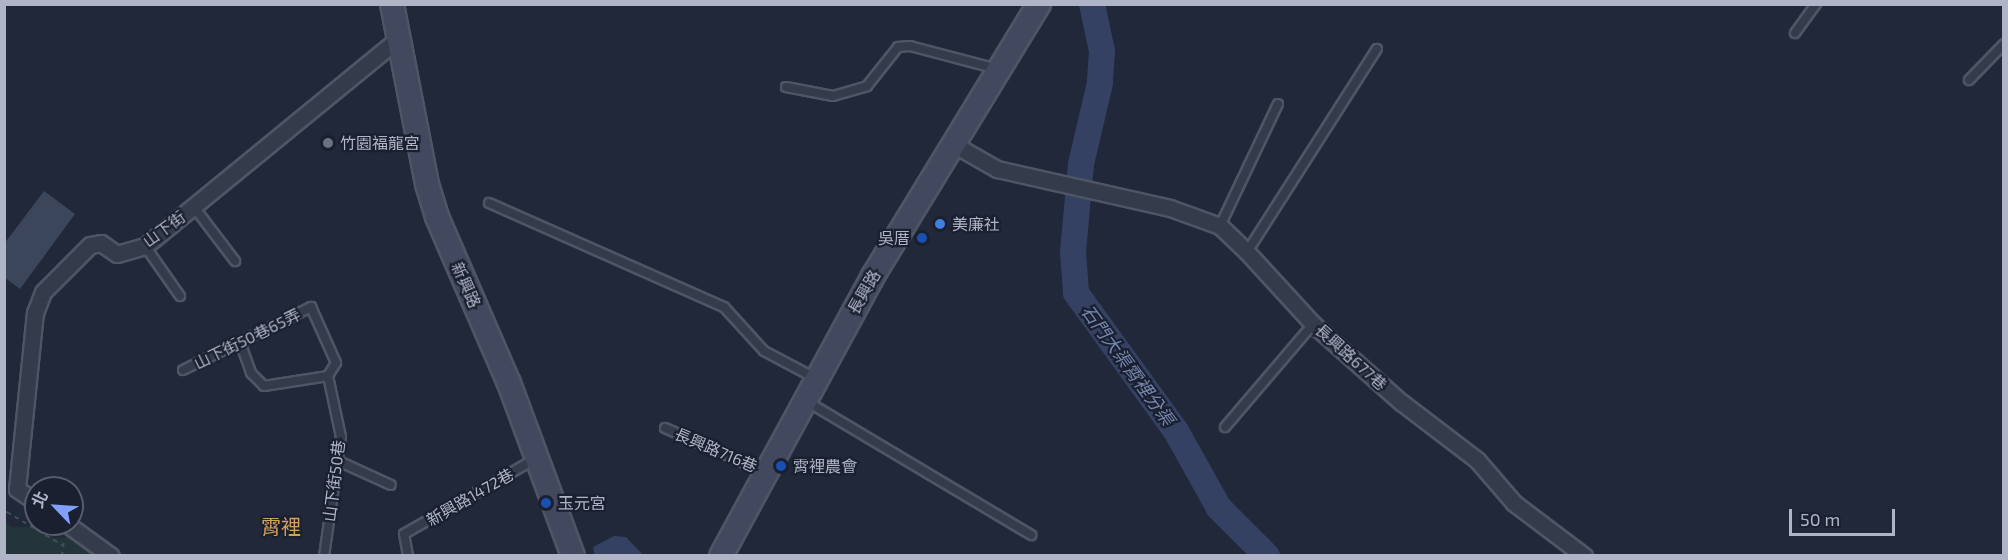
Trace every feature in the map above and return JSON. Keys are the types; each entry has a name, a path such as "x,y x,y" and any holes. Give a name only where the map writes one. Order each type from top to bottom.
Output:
{"main road":[{"name":"新興路","path":"392,4 427,184 437,217 509,383 573,555"},
{"name":"長興路","path":"721,555 815,378 873,276 1039,4"}],"street":[{"name":"山下街","path":"24,494 17,489 34,313 44,292 90,245 101,243 117,254 145,246 398,39"},
{"name":"長興路677巷","path":"953,144 997,169 1170,208 1220,226 1313,324 1401,402 1477,460 1514,503 1584,555"},
{"path":"84,536 111,555"}],"lane":[{"path":"1795,33 1816,4"},
{"path":"1969,80 2004,44"},
{"path":"786,87 833,96 867,86 898,47 910,46 999,69"},
{"path":"1247,252 1377,49"},
{"path":"1220,226 1278,104"},
{"path":"489,203 724,307 764,351 815,378"},
{"path":"194,207 235,261"},
{"path":"145,246 180,296"},
{"name":"山下街50巷65弄","path":"183,370 311,307"},
{"name":"山下街50巷","path":"311,307 336,363 328,375 341,437 324,555"},
{"path":"1225,427 1313,324"},
{"path":"240,342 251,373 264,386 328,375"},
{"path":"804,399 1031,535"},
{"name":"長興路716巷","path":"665,428 767,472"},
{"name":"新興路1472巷","path":"408,555 404,534 537,459"},
{"path":"336,460 391,485"}],"path":[{"path":"4,513 7,512 64,546 62,555"}],"shaded area":[{"path":"4,519 11,527 24,527 24,536 69,537 95,555 5,555"}],"water":[{"path":"614,536 626,537 643,555 595,555 593,547"}],"building":[{"path":"44,191 75,214 20,289 4,277 4,244"}],"waterway":[{"name":"石門大渠霄裡分渠","path":"1092,4 1102,51 1100,83 1081,164 1073,252 1076,293 1176,431 1219,508 1267,556"}],"place":[{"name":"竹園福龍宮","path":"328,143"},
{"name":"美廉社","path":"940,224"},
{"name":"吳厝","path":"922,238"},
{"name":"霄裡農會","path":"781,466"},
{"name":"玉元宮","path":"546,503"}],"district":[{"name":"霄裡","path":"281,526"}]}
